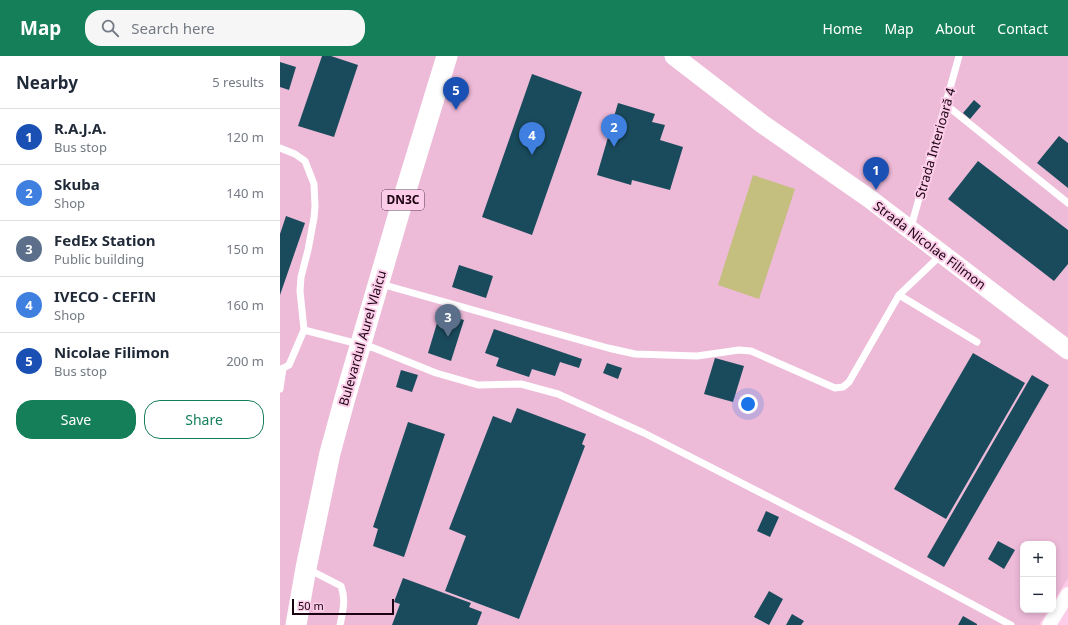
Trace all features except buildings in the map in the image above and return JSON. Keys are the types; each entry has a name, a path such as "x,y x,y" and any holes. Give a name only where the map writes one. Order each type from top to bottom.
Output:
{"main road":[{"name":"Bulevardul Aurel Vlaicu","path":"296,625 306,568 330,454 360,344 447,56"}],"street":[{"name":"Strada Nicolae Filimon","path":"674,56 761,123 870,199 1068,350"},
{"path":"1049,625 1068,594"}],"lane":[{"name":"Strada Interioară 4","path":"910,230 959,56"},
{"path":"946,104 1068,203"},
{"path":"280,148 295,154 305,161 314,184 315,206 308,250 301,277 300,291 304,330 289,365 282,369 280,389"},
{"path":"378,283 608,348 635,354 697,356 739,350 751,351 835,388 843,388 849,382 899,295 942,254"},
{"path":"899,295 977,342"},
{"path":"304,330 374,348 436,373 478,385 521,384 558,394 644,433 849,538 1011,625"},
{"path":"306,568 342,586 344,605 340,625"}],"shaded area":[{"path":"280,56 1068,56 1068,578 1056,597 1056,541 1020,541 1020,613 1046,613 1039,625 280,625"},
{"path":"753,175 795,189 759,299 718,285"}],"place":[{"name":"Nicolae Filimon","path":"456,110"},
{"name":"Skuba","path":"614,147"},
{"name":"IVECO - CEFIN","path":"532,155"},
{"name":"R.A.J.A.","path":"876,190"},
{"name":"FedEx Station","path":"448,337"}]}
